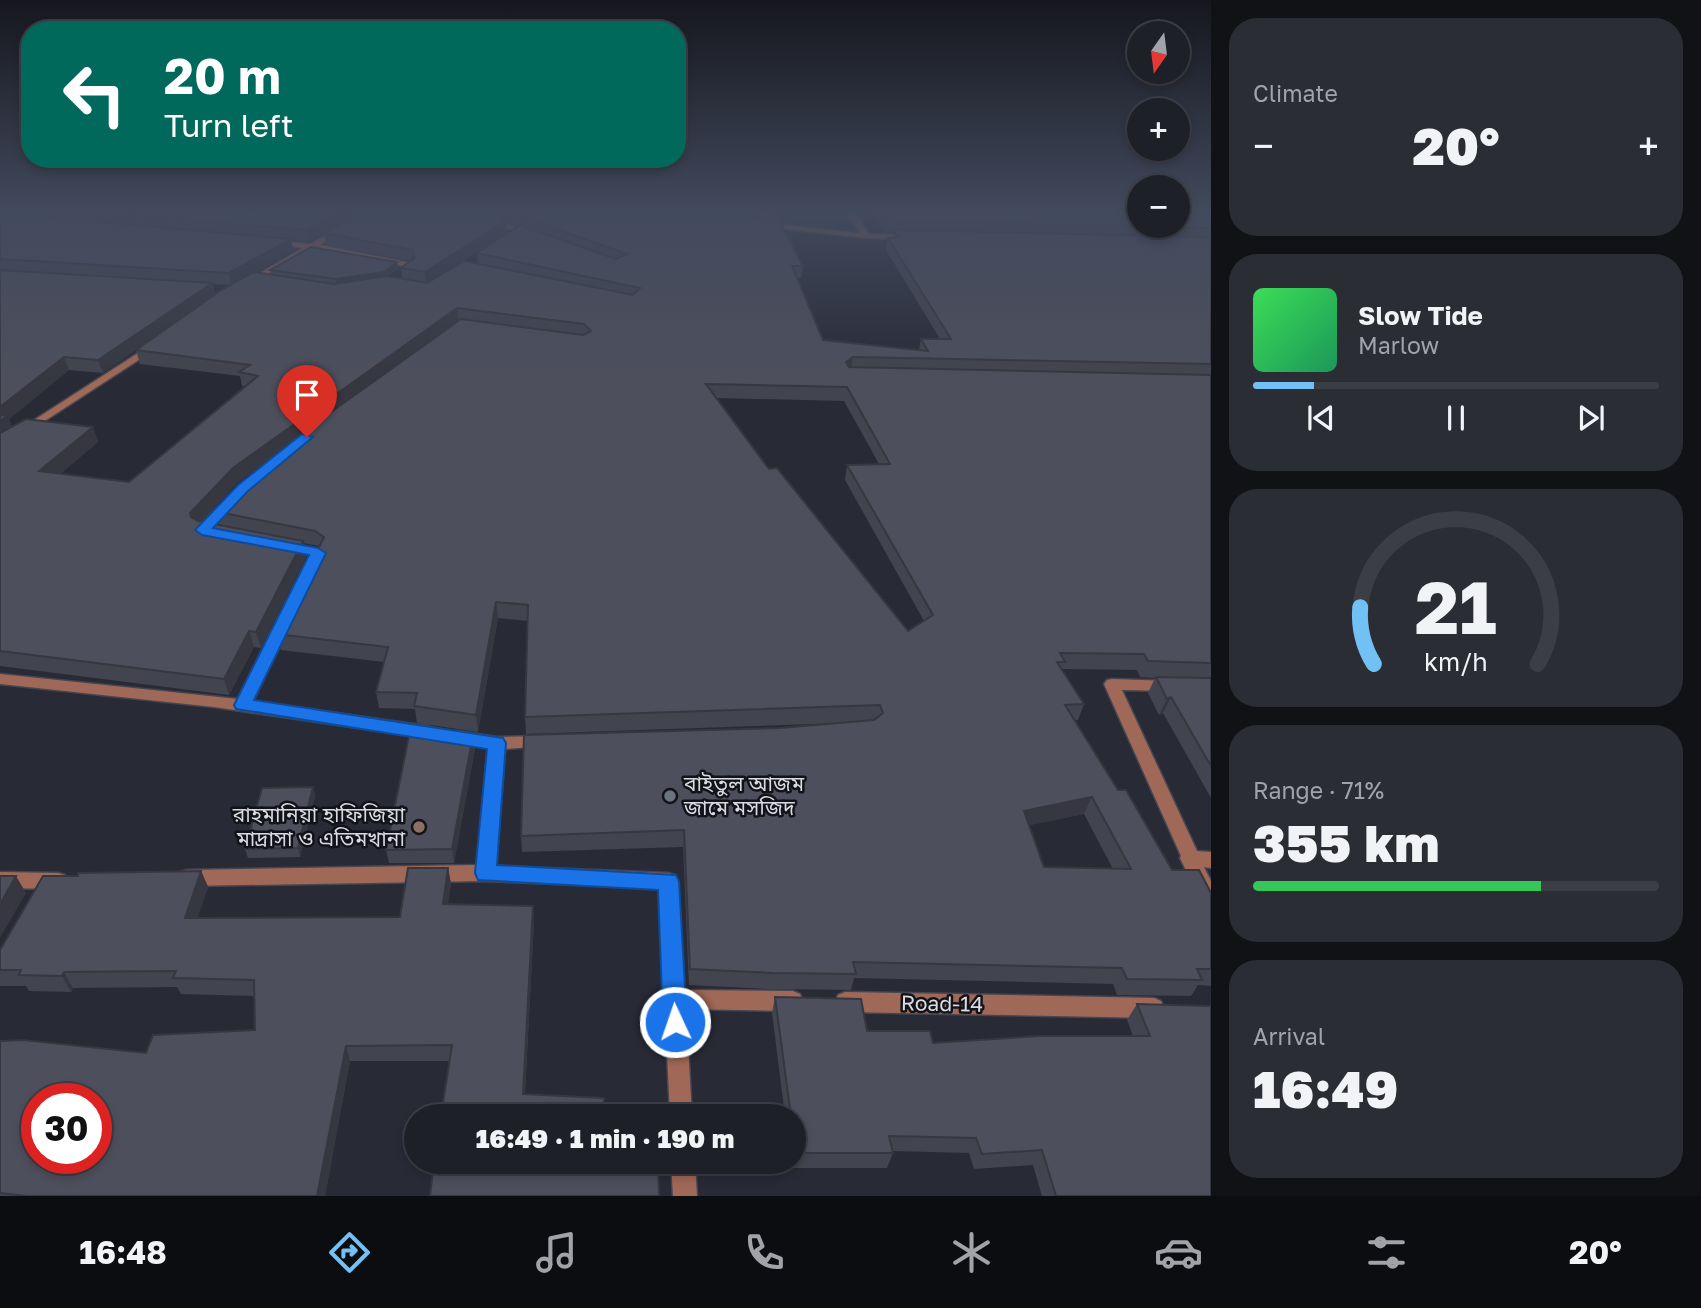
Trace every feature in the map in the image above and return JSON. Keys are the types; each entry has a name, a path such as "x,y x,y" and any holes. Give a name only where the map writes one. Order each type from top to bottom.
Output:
{"street":[{"path":"233,291 275,268"},
{"path":"396,277 409,268"},
{"path":"255,279 266,281"},
{"path":"0,447 166,338"},
{"path":"228,535 202,530 235,497"},
{"path":"243,705 318,553 280,545"},
{"path":"0,679 243,705 497,743 563,742"},
{"path":"1186,686 1112,684 1211,902"},
{"path":"486,873 497,743"},
{"path":"1189,858 1211,860"},
{"path":"169,879 486,873 668,881 680,1104"},
{"path":"0,880 73,880"},
{"path":"33,904 46,881"},
{"name":"Road-14","path":"674,999 1170,1008"},
{"path":"684,1174 685,1196"}],"building":[{"path":"144,268 238,268 229,273"},
{"path":"274,268 389,268 384,272 336,279 270,270"},
{"path":"401,268 432,268 425,272"},
{"path":"453,268 498,268 633,295 640,288 546,268 793,268 823,340 928,351 921,339 951,339 907,268 1211,268 1211,364 853,357 846,362 849,367 1211,375 1211,663 1148,661 1144,654 1060,653 1065,662 1057,662 1084,704 1065,705 1118,790 1126,790 1172,870 1199,870 1211,893 1211,969 1197,969 1202,980 1127,979 1122,968 853,962 856,974 690,969 684,830 521,836 524,735 780,728 874,720 883,713 880,705 525,717 528,605 496,602 476,715 414,706 417,693 376,692 388,647 276,634 324,537 315,531 213,511 299,435 461,319 583,335 591,331 584,324 457,308 233,468 190,513 191,517 198,521 303,541 256,632 249,631 224,679 0,651 0,433 26,419 93,427 39,471 129,482 258,376 239,372 250,365 136,350 220,291 254,272 334,284 387,276 427,283","holes":["706,384 847,387 890,464 847,465 933,615 908,631 777,468 769,469","1092,797 1131,869 1044,867 1024,811"]},
{"path":"0,270 212,283 98,360 64,357 0,407"},
{"path":"1156,677 1211,678 1211,766 1171,697 1167,699"},
{"path":"411,726 473,735 452,849 386,850"},
{"path":"313,787 298,848 245,849 262,788"},
{"path":"408,868 448,868 443,904 533,906 523,1094 604,1098 604,1104 443,1104 452,1045 346,1046 317,1196 27,1196 0,1193 0,1041 23,1040 146,1053 153,1035 255,1030 254,980 173,978 176,971 64,972 62,976 19,975 21,970 0,970 0,950 43,876 201,871 185,918 400,917"},
{"path":"0,876 16,876 0,904"},
{"path":"775,997 861,999 867,1031 930,1031 933,1043 1039,1036 1150,1036 1137,1004 1211,1006 1211,1196 1056,1196 1042,1150 982,1154 976,1138 889,1136 893,1153 806,1153 806,1104 789,1104"},
{"path":"433,1174 658,1174 659,1196 430,1196"}],"place":[{"name":"বাইতুল আজম জামে মসজিদ","path":"670,796"},
{"name":"রাহমানিয়া হাফিজিয়া মাদ্রাসা ও এতিমখানা","path":"419,827"}],"route":[{"path":"307,437 243,488 202,530 318,553 290,604 243,705 497,743 486,873 668,881 675,1022"}]}
